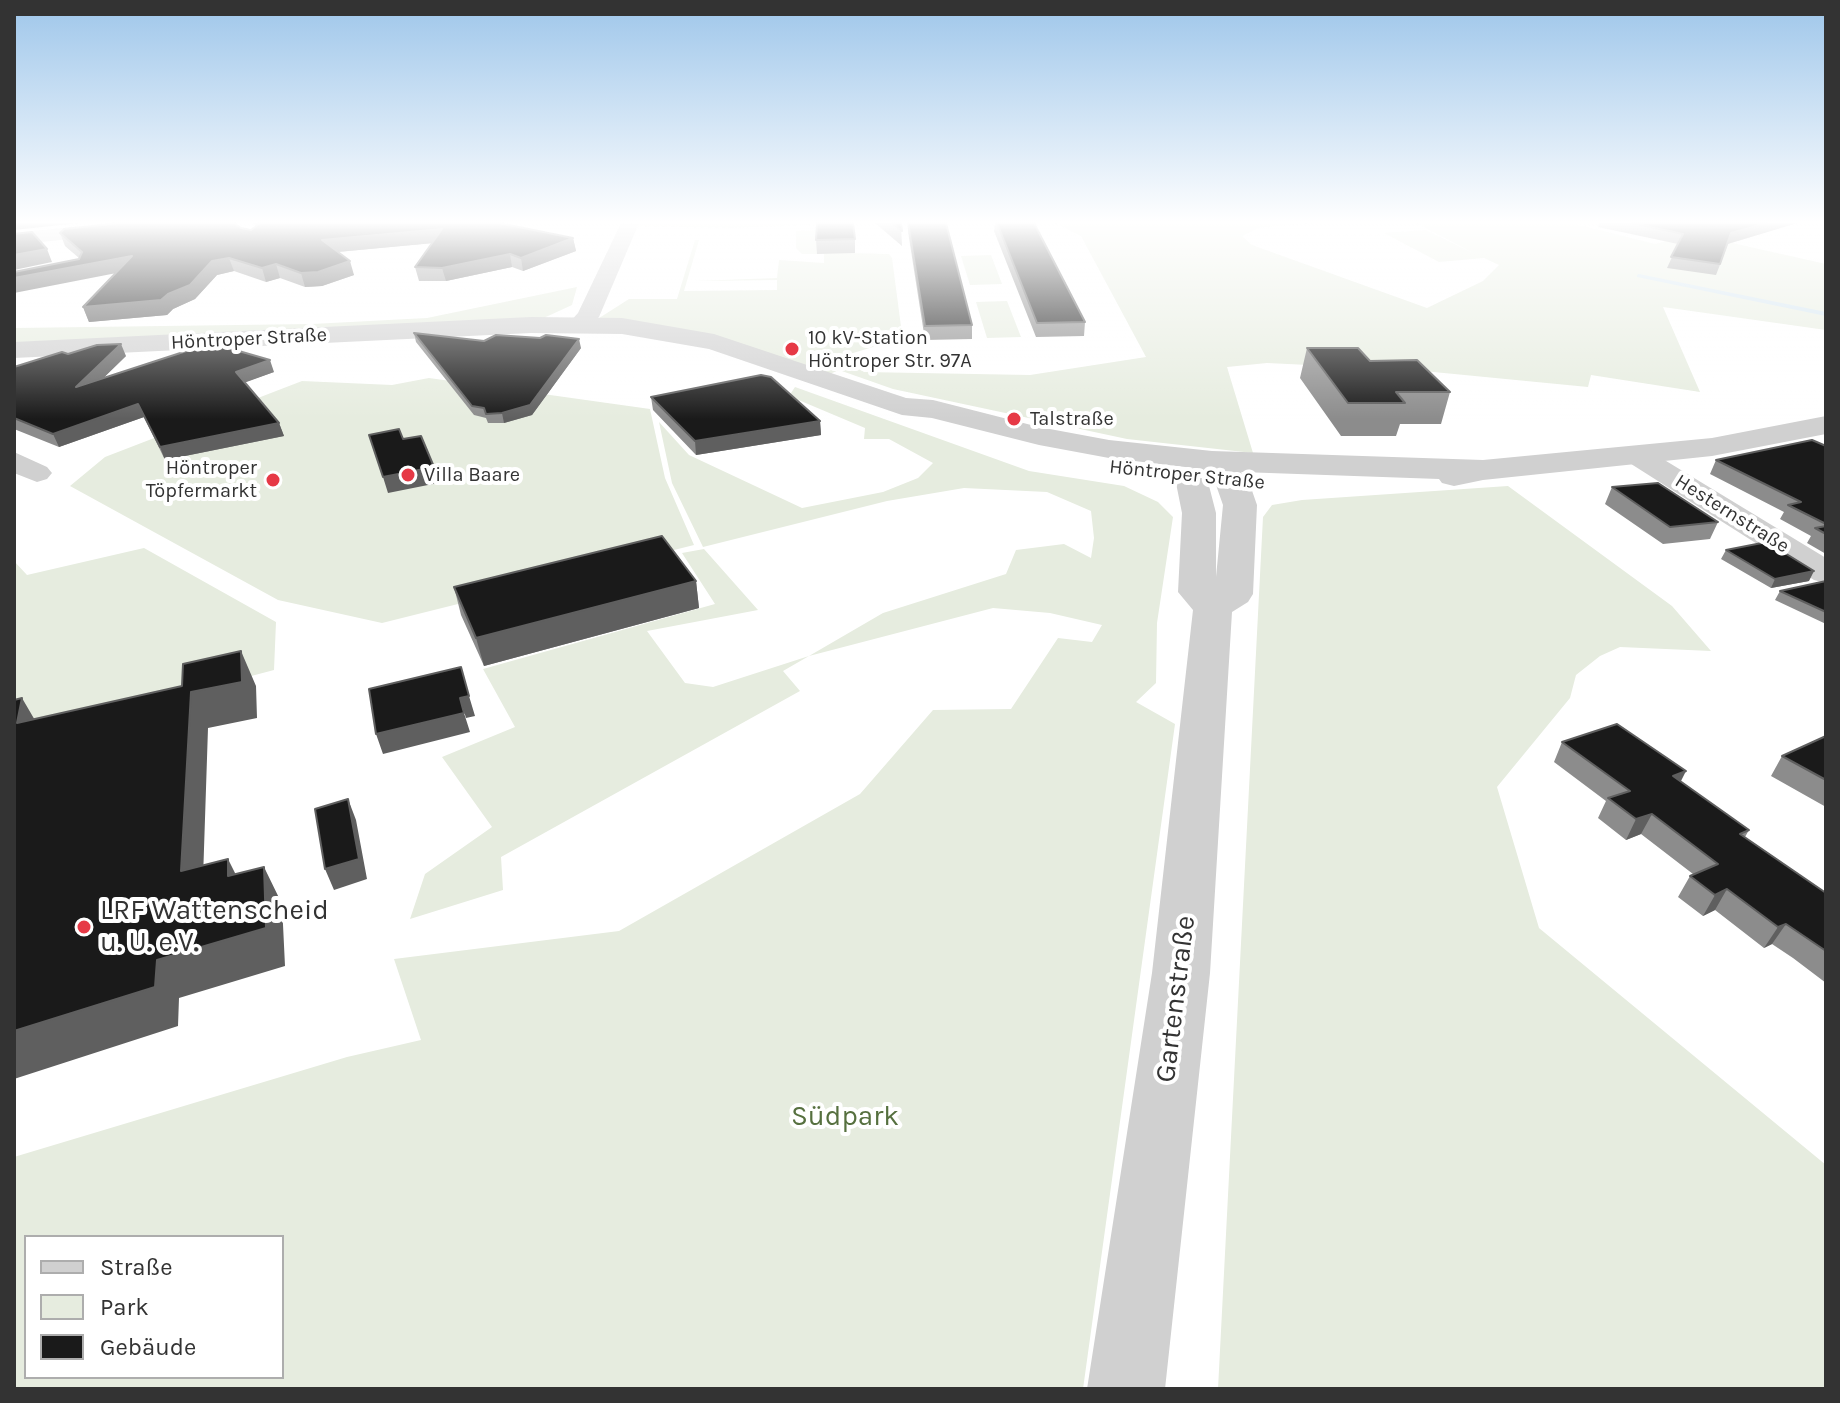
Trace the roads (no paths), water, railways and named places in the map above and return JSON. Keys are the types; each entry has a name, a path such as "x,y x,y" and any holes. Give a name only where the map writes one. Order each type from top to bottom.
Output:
{"street":[{"path":"579,324 588,317 601,288"},
{"name":"Höntroper Straße","path":"14,350 579,324 645,329 697,338 902,406 905,414 977,438 1087,464 1219,484 1261,498 1288,485 1394,483 1445,478 1483,470"},
{"name":"Höntroper Straße","path":"1219,484 1483,470 1638,456 1724,445 1826,425"},
{"name":"Hesternstraße","path":"1638,456 1826,573"},
{"path":"1219,484 1234,594 1213,607 1197,592 1199,513 1219,484"},
{"name":"Gartenstraße","path":"1126,1389 1181,973 1213,607"}],"waterway":[{"path":"1700,288 1826,314"}],"place":[{"name":"10 kV-Station Höntroper Str. 97A","path":"792,349"},
{"name":"Talstraße","path":"1014,419"},
{"name":"Villa Baare","path":"408,475"},
{"name":"Höntroper Töpfermarkt","path":"273,480"},
{"name":"LRF Wattenscheid u. U. e.V.","path":"84,927"}],"park label":[{"name":"Südpark","path":"845,1117"}]}
